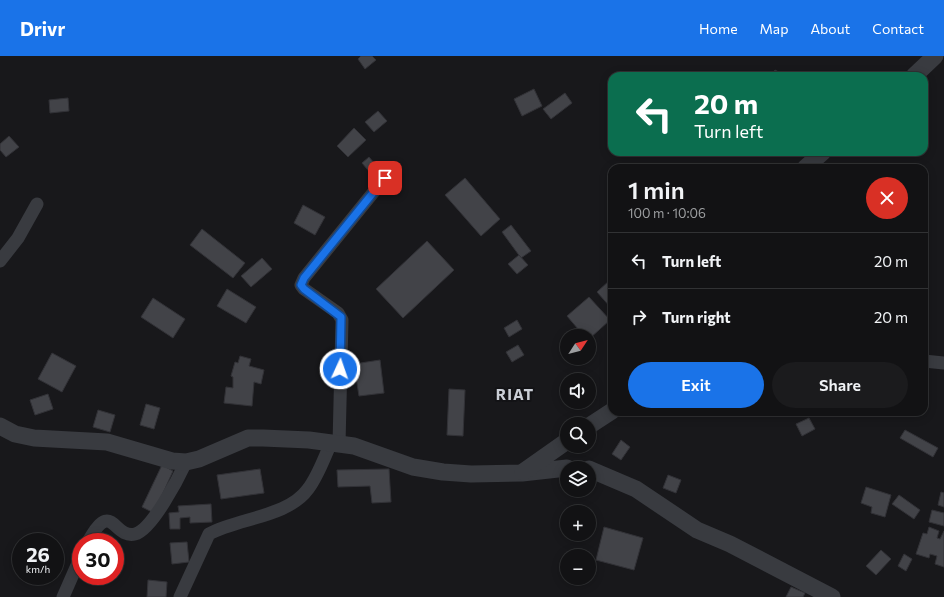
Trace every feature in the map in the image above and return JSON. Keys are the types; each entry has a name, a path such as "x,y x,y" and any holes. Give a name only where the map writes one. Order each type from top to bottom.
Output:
{"street":[{"path":"918,72 935,56"},
{"path":"810,164 818,156"},
{"path":"180,597 209,534 234,524 275,511 298,500 308,490 335,443 342,320 338,313 304,289 301,285 304,278 385,178"},
{"path":"0,261 18,238 37,204"},
{"path":"928,362 944,364"},
{"path":"596,421 608,414"},
{"path":"0,426 15,434 34,438 107,442 172,461 186,462 199,459 248,438 310,440 354,446 413,467 443,472 471,474 522,473 560,469"},
{"path":"522,473 560,446"},
{"path":"93,533 97,526 102,522 108,521 128,534 135,534 143,530 156,515 177,482 186,462"},
{"path":"596,472 636,489 697,530 730,544 832,597"},
{"path":"63,597 72,576"}],"building":[{"path":"361,56 372,56 376,60 365,69 358,59"},
{"path":"534,89 542,106 522,116 514,99"},
{"path":"565,93 572,103 551,119 543,109"},
{"path":"68,98 69,111 50,113 49,100"},
{"path":"378,111 387,121 374,132 365,122"},
{"path":"354,128 366,140 348,157 337,146"},
{"path":"9,136 19,147 6,157 0,150 0,144"},
{"path":"369,157 379,169 372,175 362,163"},
{"path":"465,178 500,219 481,236 445,195"},
{"path":"303,205 325,217 315,235 294,223"},
{"path":"511,225 531,251 521,258 502,232"},
{"path":"202,229 245,263 233,278 190,245"},
{"path":"427,241 454,270 403,318 376,289"},
{"path":"519,255 528,265 517,274 508,264"},
{"path":"262,258 272,269 251,287 241,276"},
{"path":"608,282 608,304 597,292"},
{"path":"227,289 256,307 246,323 217,306"},
{"path":"589,297 608,318 608,322 596,333 596,329 578,329 567,316"},
{"path":"153,298 185,319 173,338 141,317"},
{"path":"517,320 522,329 509,337 504,328"},
{"path":"518,345 524,355 512,362 506,352"},
{"path":"52,353 76,366 62,392 38,379"},
{"path":"240,356 251,359 249,366 264,370 261,384 254,382 252,406 224,403 226,387 233,388 233,377 231,376 235,362 238,363"},
{"path":"380,360 384,393 359,396 354,364"},
{"path":"449,389 465,390 463,436 447,435"},
{"path":"48,394 53,409 35,415 30,400"},
{"path":"146,404 160,408 154,429 140,425"},
{"path":"98,410 115,415 110,432 93,427"},
{"path":"809,418 815,429 802,436 796,424"},
{"path":"905,430 938,448 933,457 900,438"},
{"path":"621,440 630,447 621,460 612,454"},
{"path":"162,465 173,471 154,513 142,507"},
{"path":"260,469 264,493 221,499 217,475"},
{"path":"389,469 391,502 372,503 370,486 338,487 337,470"},
{"path":"668,475 681,480 676,493 663,488"},
{"path":"866,487 891,495 885,517 871,513 872,507 861,503"},
{"path":"941,492 944,493 944,507 938,505"},
{"path":"899,495 920,510 914,519 892,504"},
{"path":"211,504 212,522 190,523 190,517 180,518 180,529 170,529 169,513 179,512 178,506"},
{"path":"932,510 944,513 944,526 929,522"},
{"path":"604,527 643,538 634,570 596,560"},
{"path":"929,527 939,531 937,538 940,539 944,531 944,567 935,564 937,556 930,554 929,558 916,554 923,533 927,534"},
{"path":"187,542 189,562 172,564 170,543"},
{"path":"881,550 891,559 876,575 866,566"},
{"path":"904,554 912,559 906,571 898,566"},
{"path":"148,580 167,582 166,597 147,597"},
{"path":"791,587 805,593 803,597 786,597"}],"district":[{"name":"RIAT","path":"515,395"}],"route":[{"path":"340,369 341,317 338,313 304,289 301,285 304,278 385,178"}]}
